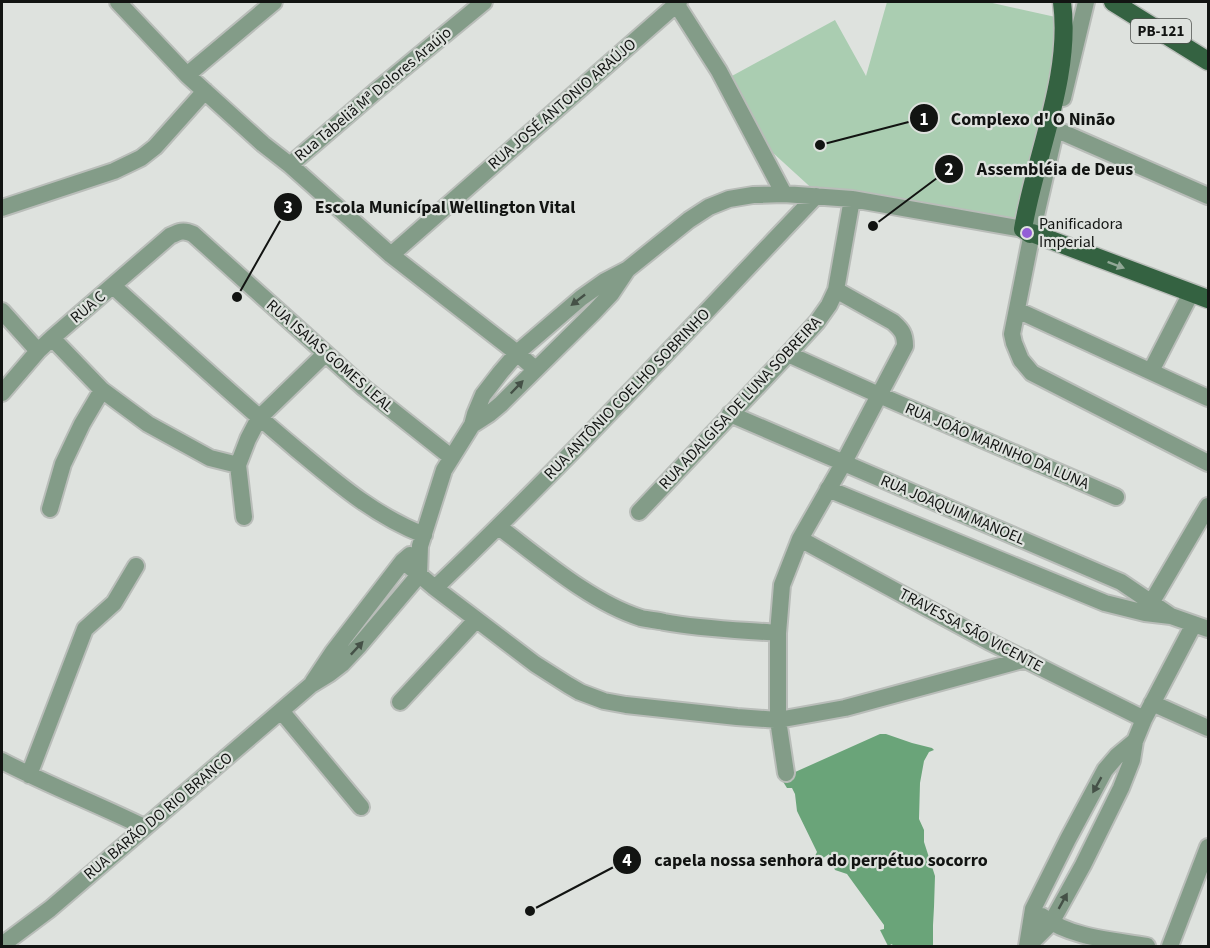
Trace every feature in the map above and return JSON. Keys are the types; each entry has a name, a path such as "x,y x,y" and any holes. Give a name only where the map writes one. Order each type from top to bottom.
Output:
{"main road":[{"path":"1062,2 1065,26 1063,47 1054,102 1030,191 1027,231 1200,296"},
{"name":"PB-121","path":"1113,2 1209,61"}],"street":[{"path":"118,2 187,75 263,144 291,165 391,255 535,369"},
{"path":"187,75 274,2"},
{"name":"Rua Tabeliã Mª Dolores Araújo","path":"291,165 484,2"},
{"path":"677,2 719,71 784,194"},
{"name":"RUA JOSÉ ANTONIO ARAÚJO","path":"391,255 677,2"},
{"path":"1086,2 1027,231 1012,334 1014,344 1021,360 1032,373 1209,462"},
{"path":"2,208 114,171 141,158 155,147 205,91"},
{"path":"1055,129 1209,196"},
{"path":"419,575 422,541 440,480 451,457 472,424 483,395 517,353 581,298 605,281 628,269 689,220 709,207 729,199 753,195 816,196 852,199 1027,231"},
{"name":"RUA ANTÔNIO COELHO SOBRINHO","path":"435,588 568,457 816,196"},
{"path":"786,773 778,720 778,633 782,585 800,539 844,462 905,346 905,336 893,322 836,290 852,199"},
{"name":"RUA C","path":"2,393 52,338 170,236 182,231"},
{"name":"RUA ISAIAS GOMES LEAL","path":"182,231 193,234 364,388 451,457"},
{"path":"472,424 501,404 606,300 628,269"},
{"path":"113,286 260,418 342,487 383,516 405,527 422,541"},
{"name":"RUA ADALGISA DE LUNA SOBREIRA","path":"639,512 788,354 829,305 836,290"},
{"path":"1151,371 1200,296"},
{"path":"1017,310 1209,398"},
{"path":"2,311 38,351"},
{"path":"52,338 102,390 148,424 210,458 238,465"},
{"path":"244,517 238,465 248,439 260,418 326,354"},
{"name":"RUA JOÃO MARINHO DA LUNA","path":"788,354 1116,498"},
{"path":"50,509 63,464 82,424 102,390"},
{"name":"RUA JOAQUIM MANOEL","path":"730,414 1121,582 1148,608"},
{"name":"RUA JOAQUIM MANOEL","path":"828,489 1105,603 1148,608 1201,627"},
{"path":"1148,608 1209,506"},
{"path":"499,527 563,575 609,604 641,618 698,627 778,633"},
{"name":"TRAVESSA SÃO VICENTE","path":"800,539 978,635 1144,719"},
{"name":"RUA BARÃO DO RIO BRANCO","path":"311,685 333,652 403,561 422,541"},
{"path":"403,561 535,664 580,692 604,701 626,705 778,720 845,708 1026,660"},
{"path":"28,775 85,629 114,603 136,566"},
{"name":"RUA BARÃO DO RIO BRANCO","path":"2,945 50,909 311,685 342,664 419,575"},
{"path":"400,702 476,620"},
{"path":"1027,946 1051,923 1083,865 1121,788 1144,719 1201,627"},
{"path":"1152,703 1209,728"},
{"path":"282,712 361,807"},
{"path":"1027,946 1033,909 1068,839 1106,770 1117,756 1135,741"},
{"path":"2,761 144,827"},
{"path":"1170,946 1209,847"},
{"path":"1033,909 1051,923 1074,932 1147,946"}],"shaded area":[{"path":"887,2 988,2 1060,18 1060,43 1037,131 1018,219 995,223 818,194 772,152 730,77 835,20 866,76"},
{"path":"880,734 934,750 929,752 924,761 920,783 919,819 924,830 924,842 935,876 933,946 893,946 892,944 888,946 880,930 884,929 884,925 847,874 835,870 833,865 828,863 829,854 819,861 815,856 817,852 797,811 795,794 792,788 787,788 782,780 784,777"}],"place":[{"name":"Complexo d' O Ninão","path":"820,145"},
{"name":"Assembléia de Deus","path":"873,226"},
{"name":"Panificadora Imperial","path":"1027,233"},
{"name":"Escola Municípal Wellington Vital","path":"237,297"},
{"name":"capela nossa senhora do perpétuo socorro","path":"530,911"}]}
